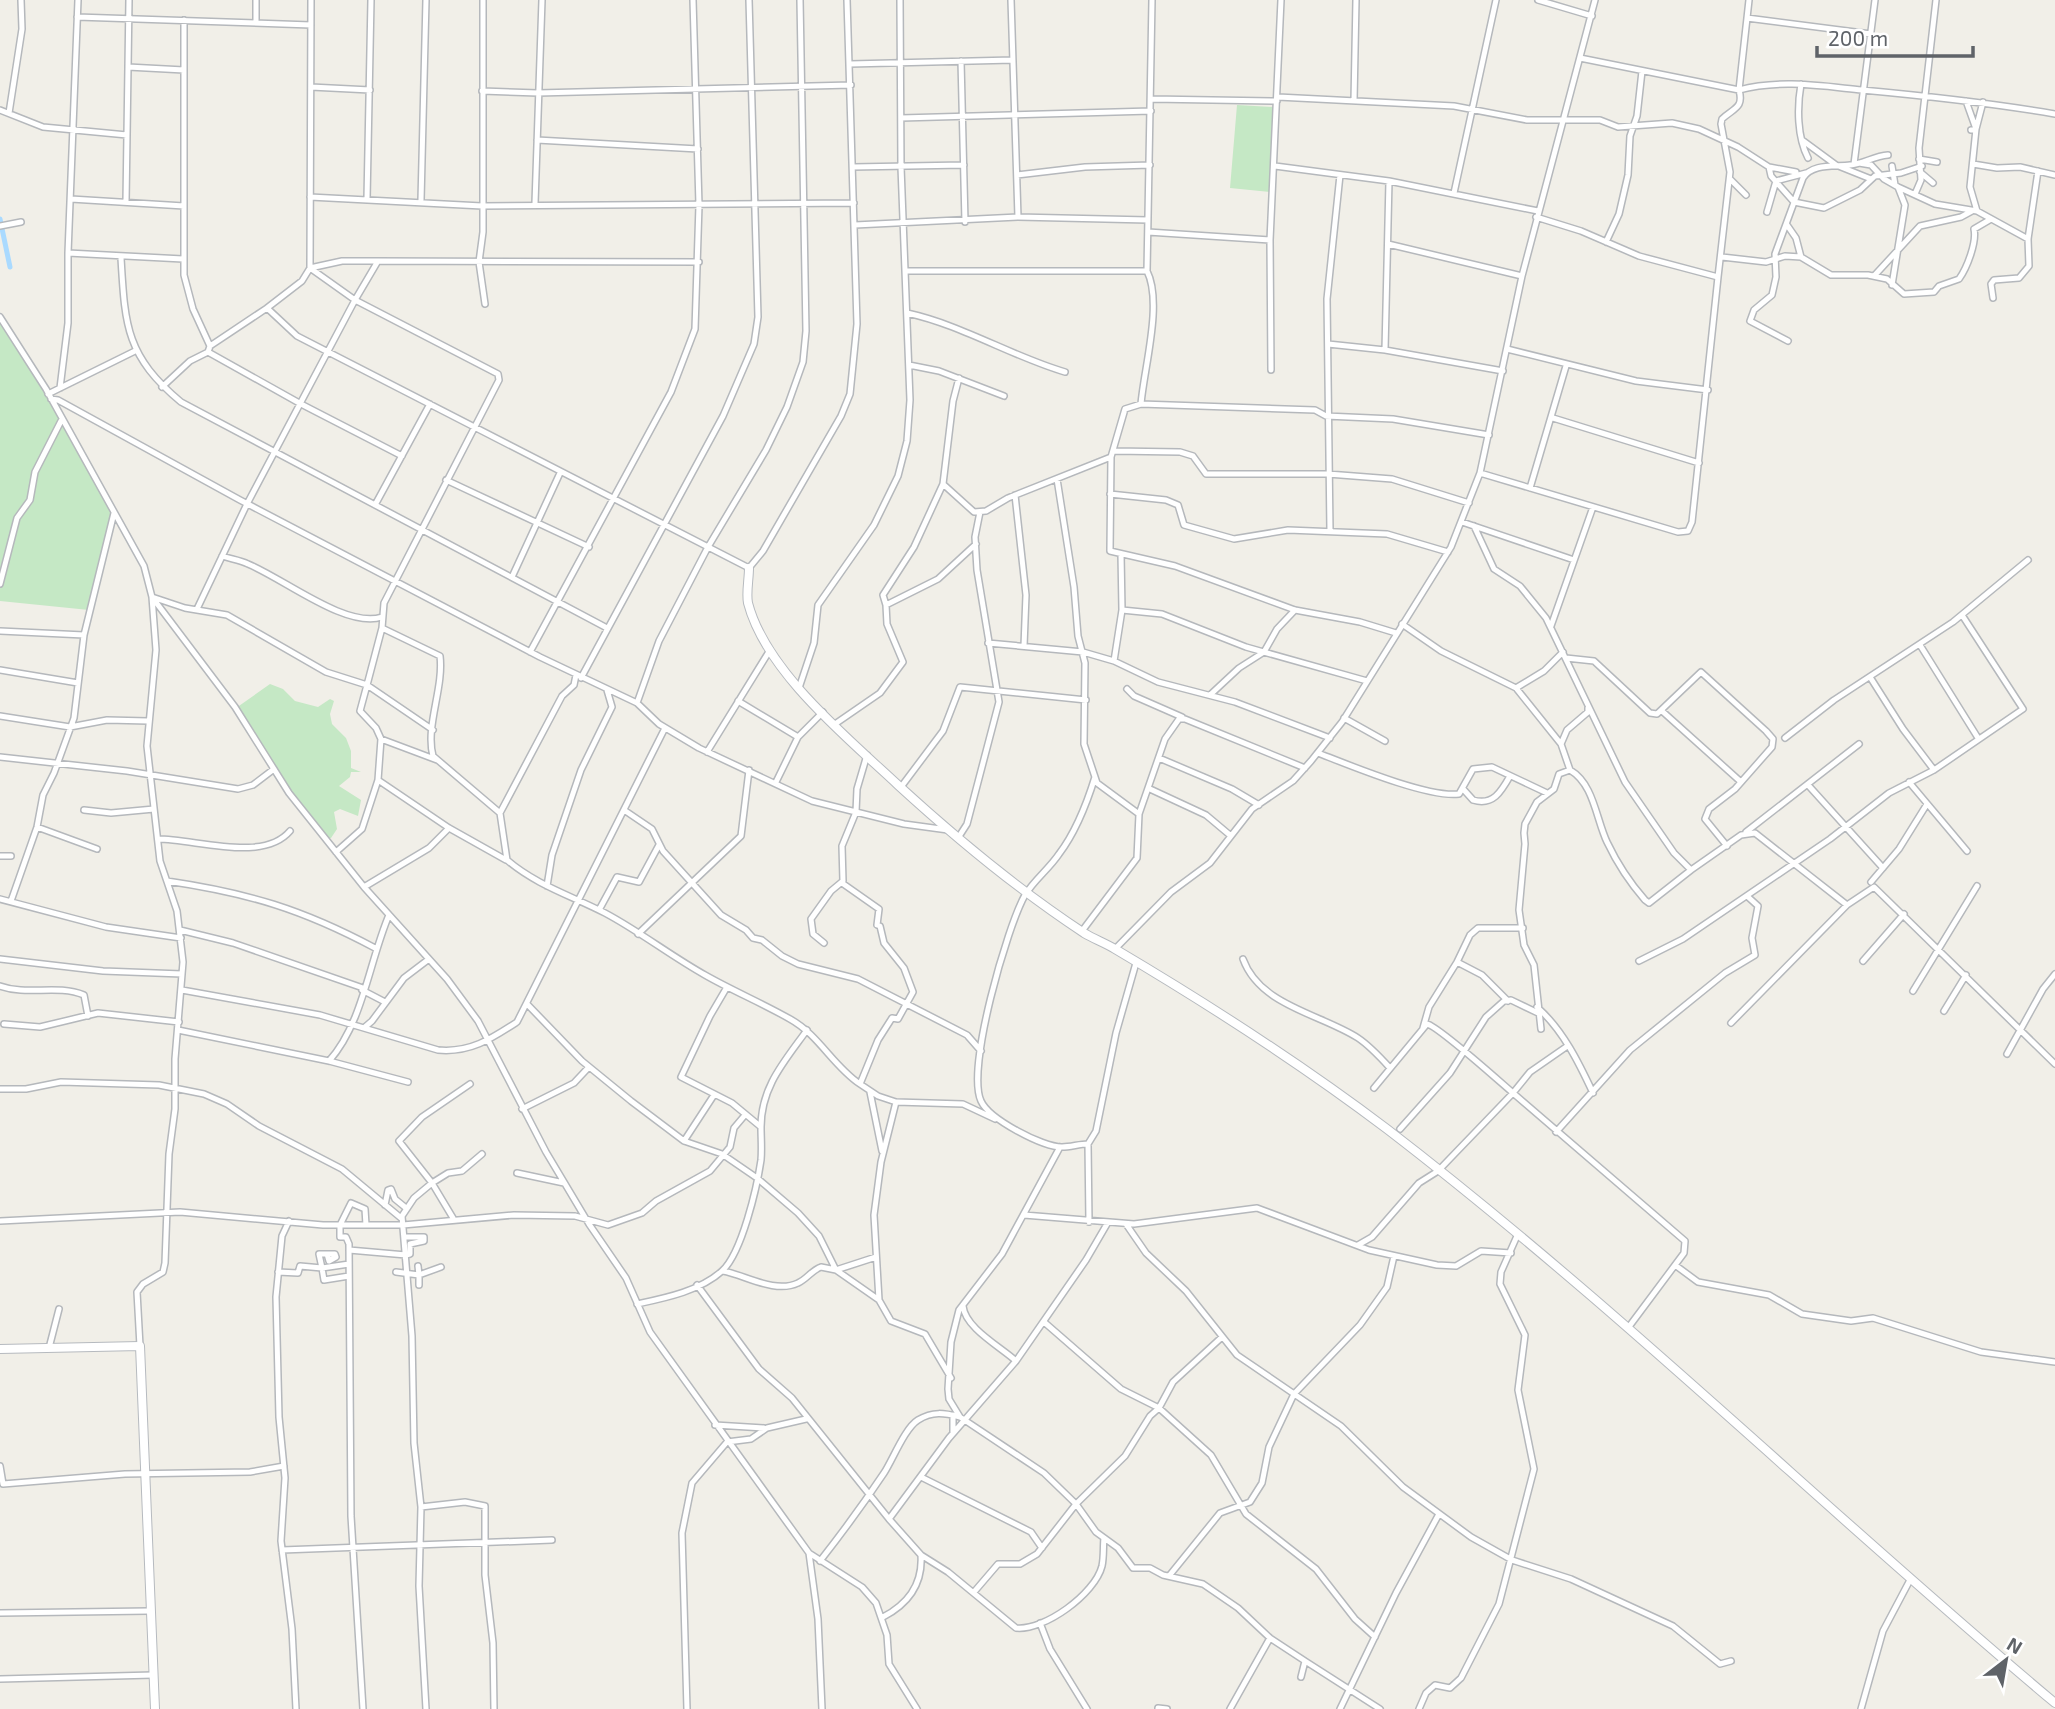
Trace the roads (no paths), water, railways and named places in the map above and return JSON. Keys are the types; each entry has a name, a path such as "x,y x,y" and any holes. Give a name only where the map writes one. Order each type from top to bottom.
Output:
{"street":[{"path":"9,113 22,29 21,0"},
{"path":"60,388 68,323 68,253 78,0"},
{"path":"125,202 128,0"},
{"path":"256,0 256,23"},
{"path":"162,387 190,361 302,281 310,268 311,0"},
{"path":"368,199 371,0"},
{"path":"421,200 426,0"},
{"path":"483,0 482,206 479,262 485,304"},
{"path":"536,203 542,0"},
{"path":"530,652 556,601 589,547 685,360 697,315 699,205 693,0"},
{"path":"507,860 500,813 562,696 574,685 607,628 723,416 754,344 758,317 749,0"},
{"path":"637,703 656,648 708,547 766,450 803,362 806,331 800,0"},
{"path":"847,0 857,324 850,394 841,416 770,539 749,568 747,601 770,650 799,688 948,830 1026,892 1082,931 1344,1097 1438,1171 1628,1328 1910,1580 2055,1703"},
{"path":"799,688 814,643 818,605 825,590 870,533 898,476 907,441 909,365 901,167 900,0"},
{"path":"1011,0 1018,217"},
{"path":"1140,404 1152,345 1153,284 1147,271 1152,0"},
{"path":"1271,370 1270,240 1281,0"},
{"path":"1354,101 1356,0"},
{"path":"1454,192 1470,109 1496,0"},
{"path":"1538,0 1592,16"},
{"path":"1115,950 1171,892 1210,863 1259,805 1305,768 1318,753 1345,719 1448,552 1480,473 1537,214 1595,0"},
{"path":"1480,473 1678,532 1688,531 1692,522 1708,390 1730,179 1722,118 1740,105 1739,90 1749,0"},
{"path":"1856,164 1875,0"},
{"path":"1915,194 1921,166 1936,0"},
{"path":"77,17 311,25"},
{"path":"1747,18 1871,34"},
{"path":"184,20 183,259 190,300 209,349 301,404 402,456"},
{"path":"1580,58 1739,90 1758,85 1801,84 1983,102 2055,114"},
{"path":"850,64 1013,60"},
{"path":"961,61 965,222"},
{"path":"128,67 184,70"},
{"path":"1606,242 1619,214 1628,175 1642,71"},
{"path":"1801,84 1798,102 1802,140 1808,158"},
{"path":"482,91 538,93 851,85"},
{"path":"311,88 370,90"},
{"path":"1152,99 1354,101 1470,109 1527,120 1600,120 1618,127 1654,122 1672,123 1699,129 1769,166 1806,173"},
{"path":"1966,102 1973,129 1970,195 1974,211"},
{"path":"1973,129 1983,102"},
{"path":"0,110 43,127 127,135"},
{"path":"901,118 1151,111"},
{"path":"537,140 698,149"},
{"path":"1802,140 1836,165 1871,179"},
{"path":"1856,164 1888,155"},
{"path":"1870,158 1871,165 1881,176 1896,186 1935,204 1974,211 2028,239"},
{"path":"1769,166 1776,181 1794,202 1832,207 1860,190 1871,179 1937,162"},
{"path":"1973,164 1997,168 2020,167 2055,175"},
{"path":"853,167 964,165"},
{"path":"1017,175 1086,167 1150,165"},
{"path":"1776,181 1836,165 1871,165"},
{"path":"1275,166 1454,192 1537,214 1639,256 1718,277"},
{"path":"1892,166 1896,186 1905,205 1892,285"},
{"path":"1921,166 1933,183"},
{"path":"1993,298 1994,280 2019,278 2029,267 2028,239 2038,171"},
{"path":"1788,341 1750,321 1754,310 1772,295 1776,259 1806,173"},
{"path":"1329,531 1327,299 1340,175"},
{"path":"1730,179 1746,195"},
{"path":"1385,350 1389,181"},
{"path":"1767,212 1776,181"},
{"path":"310,197 421,200 482,206 536,203 699,205 854,202"},
{"path":"71,199 184,206"},
{"path":"1874,276 1920,226 1961,217 1974,211"},
{"path":"855,225 965,222 1018,217 1148,220"},
{"path":"1722,257 1739,261 1801,257 1831,275 1887,279 1904,294 1934,292 1939,286 1959,279 1968,262 1974,229 1991,219"},
{"path":"3,225 21,222"},
{"path":"1787,225 1796,238 1801,257"},
{"path":"1148,232 1270,240"},
{"path":"1388,244 1522,276"},
{"path":"68,253 121,258 183,259"},
{"path":"121,258 126,327 135,351 162,387 181,402 607,628"},
{"path":"310,268 342,261 699,262"},
{"path":"197,609 247,504 378,261"},
{"path":"310,268 355,300 498,374 499,380 422,531 386,594 382,628 360,711 376,728 381,739 378,780 362,829 336,852"},
{"path":"905,271 1147,271"},
{"path":"267,308 297,337 749,568"},
{"path":"907,313 940,322 1039,365 1065,372"},
{"path":"0,317 49,396 144,566 152,597 156,650 147,746 158,839 166,881 180,929 183,990 169,1154 169,1213 163,1272 143,1284 137,1292 155,1709"},
{"path":"1328,345 1385,350 1503,371"},
{"path":"1507,349 1566,366 1636,381 1708,390"},
{"path":"49,396 135,351"},
{"path":"909,365 959,378 1004,396"},
{"path":"1530,488 1553,418 1566,366"},
{"path":"835,724 880,693 904,662 887,624 883,595 914,547 943,484 953,401 959,378"},
{"path":"49,396 247,504 530,652 637,703 665,728 707,752 812,801 904,824 948,830"},
{"path":"375,505 430,404"},
{"path":"1396,633 1360,622 1295,610 1175,566 1110,551 1112,454 1125,409 1140,404 1315,410 1326,416 1393,419 1489,435"},
{"path":"1553,418 1699,463"},
{"path":"0,584 17,518 30,500 35,472 61,421"},
{"path":"943,484 974,512 980,512 1112,454 1180,452 1194,456 1206,474 1328,474 1392,479 1469,503"},
{"path":"512,578 559,473"},
{"path":"1057,479 1083,652 1086,700 1084,744 1095,777 1105,790 1139,814"},
{"path":"446,480 589,547"},
{"path":"1110,494 1149,501 1166,500 1178,505 1184,525 1234,539 1287,530 1387,534 1448,552"},
{"path":"1015,495 1026,595 1024,646"},
{"path":"1550,627 1593,507"},
{"path":"958,838 967,824 996,713 998,689 979,599 976,544 980,512"},
{"path":"11,901 37,827 43,795 70,727 84,635 114,513"},
{"path":"1462,522 1574,560"},
{"path":"1475,526 1494,569 1520,586 1550,627 1642,809 1690,870"},
{"path":"886,605 938,579 976,544"},
{"path":"1114,661 1122,610 1121,554"},
{"path":"222,556 249,564 340,611 365,620 382,617"},
{"path":"1785,738 1815,713 1962,615 2028,560"},
{"path":"152,597 227,615 326,673 367,685 433,730"},
{"path":"152,597 237,709 274,769 336,852 464,1002 489,1041 522,1109 564,1183 626,1278 650,1332 809,1553 862,1587 883,1617 889,1664 917,1709"},
{"path":"1122,610 1162,614 1264,652 1367,681"},
{"path":"1210,695 1239,668 1264,652 1278,628 1295,610"},
{"path":"1639,961 1670,948 1846,827 1889,793 1934,770 2023,709 1962,615"},
{"path":"1402,625 1441,651 1516,688 1561,744 1570,771 1586,788 1607,843 1618,858 1626,878 1649,903 1859,744"},
{"path":"382,628 400,639 433,650 440,656 441,681 432,751 437,760"},
{"path":"0,631 84,635"},
{"path":"988,643 1083,652 1114,661 1158,682 1210,695 1330,738"},
{"path":"1920,645 1978,738"},
{"path":"707,752 770,650"},
{"path":"1516,688 1564,655 1594,661 1650,713 1662,711 1695,675 1701,672 1708,675 1773,739 1772,747 1741,782 1709,809 1705,819 1727,846"},
{"path":"0,670 78,683"},
{"path":"1870,677 1903,729 1934,770"},
{"path":"901,787 943,731 960,687 1086,700"},
{"path":"1128,689 1134,696 1185,719 1305,768"},
{"path":"547,886 552,855 581,770 612,707 607,690"},
{"path":"738,701 797,737"},
{"path":"1561,744 1567,730 1588,712 1588,705"},
{"path":"1662,711 1741,782"},
{"path":"776,782 797,737 823,712"},
{"path":"0,716 70,727 107,720 148,721"},
{"path":"1082,931 1137,858 1139,814 1172,727 1179,719 1185,719"},
{"path":"1345,719 1385,741"},
{"path":"183,990 233,997 352,1023 438,1049 457,1051 489,1041 517,1022 665,728"},
{"path":"381,739 437,760 500,813"},
{"path":"1318,753 1418,787 1453,794 1464,789 1473,769 1492,767 1547,793"},
{"path":"842,884 842,846 856,812 857,789 867,755"},
{"path":"0,757 151,775 238,789 253,785 274,769"},
{"path":"1159,758 1232,789 1259,805"},
{"path":"638,934 741,835 749,770"},
{"path":"1541,1029 1534,965 1524,945 1520,898 1525,824 1537,802 1554,789 1559,774 1570,771"},
{"path":"1464,789 1473,800 1490,801 1499,795 1510,776"},
{"path":"997,1120 981,1101 976,1074 996,979 1026,892 1062,851 1095,777"},
{"path":"378,780 449,828 547,886 599,910 727,987 807,1030 839,1067 870,1092 896,1102 963,1104 1044,1143 1060,1147 1088,1144"},
{"path":"1909,782 1967,851"},
{"path":"1808,785 1883,868"},
{"path":"1150,789 1206,815 1231,836"},
{"path":"1871,882 1927,804"},
{"path":"84,810 111,813 154,808"},
{"path":"624,810 652,829 659,845 691,882 727,919 746,930 753,938 771,946 782,956 813,969 858,979 967,1035 981,1052"},
{"path":"37,827 97,849"},
{"path":"364,887 429,848 449,828"},
{"path":"158,839 254,848 278,842 290,831"},
{"path":"1741,835 1755,833 1847,905"},
{"path":"599,910 617,877 639,882 659,845"},
{"path":"0,856 11,856"},
{"path":"166,881 232,890 287,906 375,948"},
{"path":"824,943 813,934 811,919 831,891 842,884"},
{"path":"842,884 879,909 877,925 880,926 884,943 904,968 913,992 898,1019 892,1018 878,1040 860,1084"},
{"path":"1913,991 1977,886"},
{"path":"1731,1023 1847,905 1874,887 2055,1064"},
{"path":"1556,1132 1630,1050 1725,974 1755,955 1752,938 1758,906 1747,896"},
{"path":"0,899 106,927 181,938"},
{"path":"1863,961 1904,914"},
{"path":"329,1061 352,1023 375,948 389,915"},
{"path":"1423,1028 1429,1007 1470,935 1478,928 1523,928"},
{"path":"180,929 281,959 363,989 385,1002"},
{"path":"0,959 103,971 182,974"},
{"path":"365,1027 404,978 429,959"},
{"path":"1243,960 1247,970 1273,994 1310,1018 1355,1036 1390,1068"},
{"path":"1457,962 1482,975 1508,1001 1538,1010 1550,1019 1583,1068 1593,1093"},
{"path":"1089,1222 1088,1144 1096,1131 1126,995 1136,963"},
{"path":"2007,1054 2020,1028 2055,974"},
{"path":"1944,1011 1966,975"},
{"path":"0,986 24,991 68,989 84,995 88,1016"},
{"path":"727,987 681,1077 732,1103 761,1127"},
{"path":"1400,1129 1465,1053 1486,1017 1508,1001"},
{"path":"527,1004 589,1067 684,1141 722,1154 757,1178 798,1213 819,1236 836,1270"},
{"path":"4,1024 40,1027 98,1013 179,1022"},
{"path":"1374,1088 1427,1024 1437,1026 1556,1132 1685,1241 1684,1253 1628,1328"},
{"path":"178,1030 329,1061 408,1082"},
{"path":"637,1304 664,1299 697,1286 723,1271 736,1250 757,1178 762,1156 763,1098 770,1081 807,1030"},
{"path":"1358,1245 1372,1237 1419,1183 1438,1171 1530,1072 1566,1046"},
{"path":"522,1109 574,1083 589,1067"},
{"path":"0,1089 26,1089 61,1082 176,1088 227,1104 259,1126 342,1169 400,1216 403,1225"},
{"path":"453,1219 432,1183 399,1141 422,1117 470,1084"},
{"path":"870,1092 883,1155"},
{"path":"684,1141 714,1095"},
{"path":"879,1300 874,1215 883,1155 896,1102"},
{"path":"0,1221 169,1213 222,1214 340,1225 403,1225 453,1219 532,1215 575,1216 608,1224 642,1213 710,1171 730,1147 734,1128 745,1115"},
{"path":"962,1420 949,1399 951,1342 959,1310 1002,1254 1060,1147"},
{"path":"426,1709 419,1544 421,1507 414,1443 408,1287 402,1216 406,1208 432,1183 448,1173 462,1171 482,1154"},
{"path":"517,1173 564,1183"},
{"path":"385,1205 388,1190 391,1189 395,1199 406,1208"},
{"path":"363,1709 354,1547 349,1250 346,1237 340,1237 340,1225 351,1203 365,1209 366,1225"},
{"path":"1024,1215 1126,1224 1257,1209 1394,1256 1457,1266 1482,1251 1511,1253"},
{"path":"289,1221 282,1236 278,1272 278,1394 284,1466 282,1550 292,1620 296,1709"},
{"path":"888,1519 962,1420 1016,1362 1107,1224"},
{"path":"1126,1224 1146,1253 1186,1291 1237,1355 1341,1426 1403,1486 1439,1514 1471,1537 1512,1560 1571,1579 1673,1626 1720,1664 1731,1661"},
{"path":"1419,1709 1430,1688 1435,1685 1450,1688 1461,1678 1499,1604 1534,1463 1518,1390 1525,1335 1500,1284 1501,1272 1517,1236"},
{"path":"349,1250 406,1255 410,1254 410,1244 424,1243 424,1237 405,1237"},
{"path":"327,1254 319,1254 324,1280 349,1276"},
{"path":"1169,1576 1220,1513 1250,1502 1262,1483 1272,1438 1294,1394 1360,1325 1387,1287 1394,1256"},
{"path":"836,1270 876,1257"},
{"path":"278,1272 299,1273 300,1266 322,1268 349,1264"},
{"path":"1675,1265 1699,1282 1769,1295 1802,1314 1851,1321 1873,1318 1980,1352 2055,1362"},
{"path":"418,1266 419,1285"},
{"path":"396,1272 418,1275 441,1267"},
{"path":"723,1271 781,1285 798,1283 821,1267 836,1270 879,1300 891,1321 925,1334 951,1378"},
{"path":"697,1286 760,1369 792,1398 888,1519 921,1555 974,1592 1016,1628 1029,1629 1081,1599 1101,1568 1104,1538"},
{"path":"398,1287 408,1287"},
{"path":"963,1306 965,1314 1016,1362"},
{"path":"49,1348 59,1309"},
{"path":"1044,1322 1121,1389 1159,1409 1211,1455 1246,1514 1284,1547 1316,1569 1355,1619 1375,1637"},
{"path":"974,1592 998,1564 1020,1564 1042,1548 1076,1504 1125,1456 1150,1416 1159,1409 1173,1382 1222,1337"},
{"path":"0,1349 140,1346"},
{"path":"820,1561 903,1443 908,1429 916,1421 932,1413 953,1415 1028,1461 1076,1504 1104,1538 1118,1548 1133,1568 1150,1568 1169,1576 1203,1584 1238,1608 1270,1638 1380,1709"},
{"path":"953,1415 953,1433"},
{"path":"715,1425 767,1428 806,1419"},
{"path":"687,1709 682,1533 692,1483 727,1442 751,1439 767,1428"},
{"path":"0,1466 3,1484 146,1473 239,1472 284,1466"},
{"path":"921,1477 1031,1532 1042,1548"},
{"path":"421,1507 481,1503 486,1511 485,1575 493,1643 494,1709"},
{"path":"1340,1709 1439,1514"},
{"path":"282,1550 552,1540"},
{"path":"809,1553 818,1619 822,1709"},
{"path":"883,1617 902,1605 915,1590 921,1555"},
{"path":"1861,1709 1883,1632 1910,1580"},
{"path":"0,1613 149,1611"},
{"path":"1040,1623 1050,1649 1087,1709"},
{"path":"1230,1709 1270,1638"},
{"path":"1301,1676 1305,1661"},
{"path":"0,1679 153,1675"},
{"path":"1158,1709 1167,1709"}],"waterway":[{"path":"0,219 10,267"}]}
